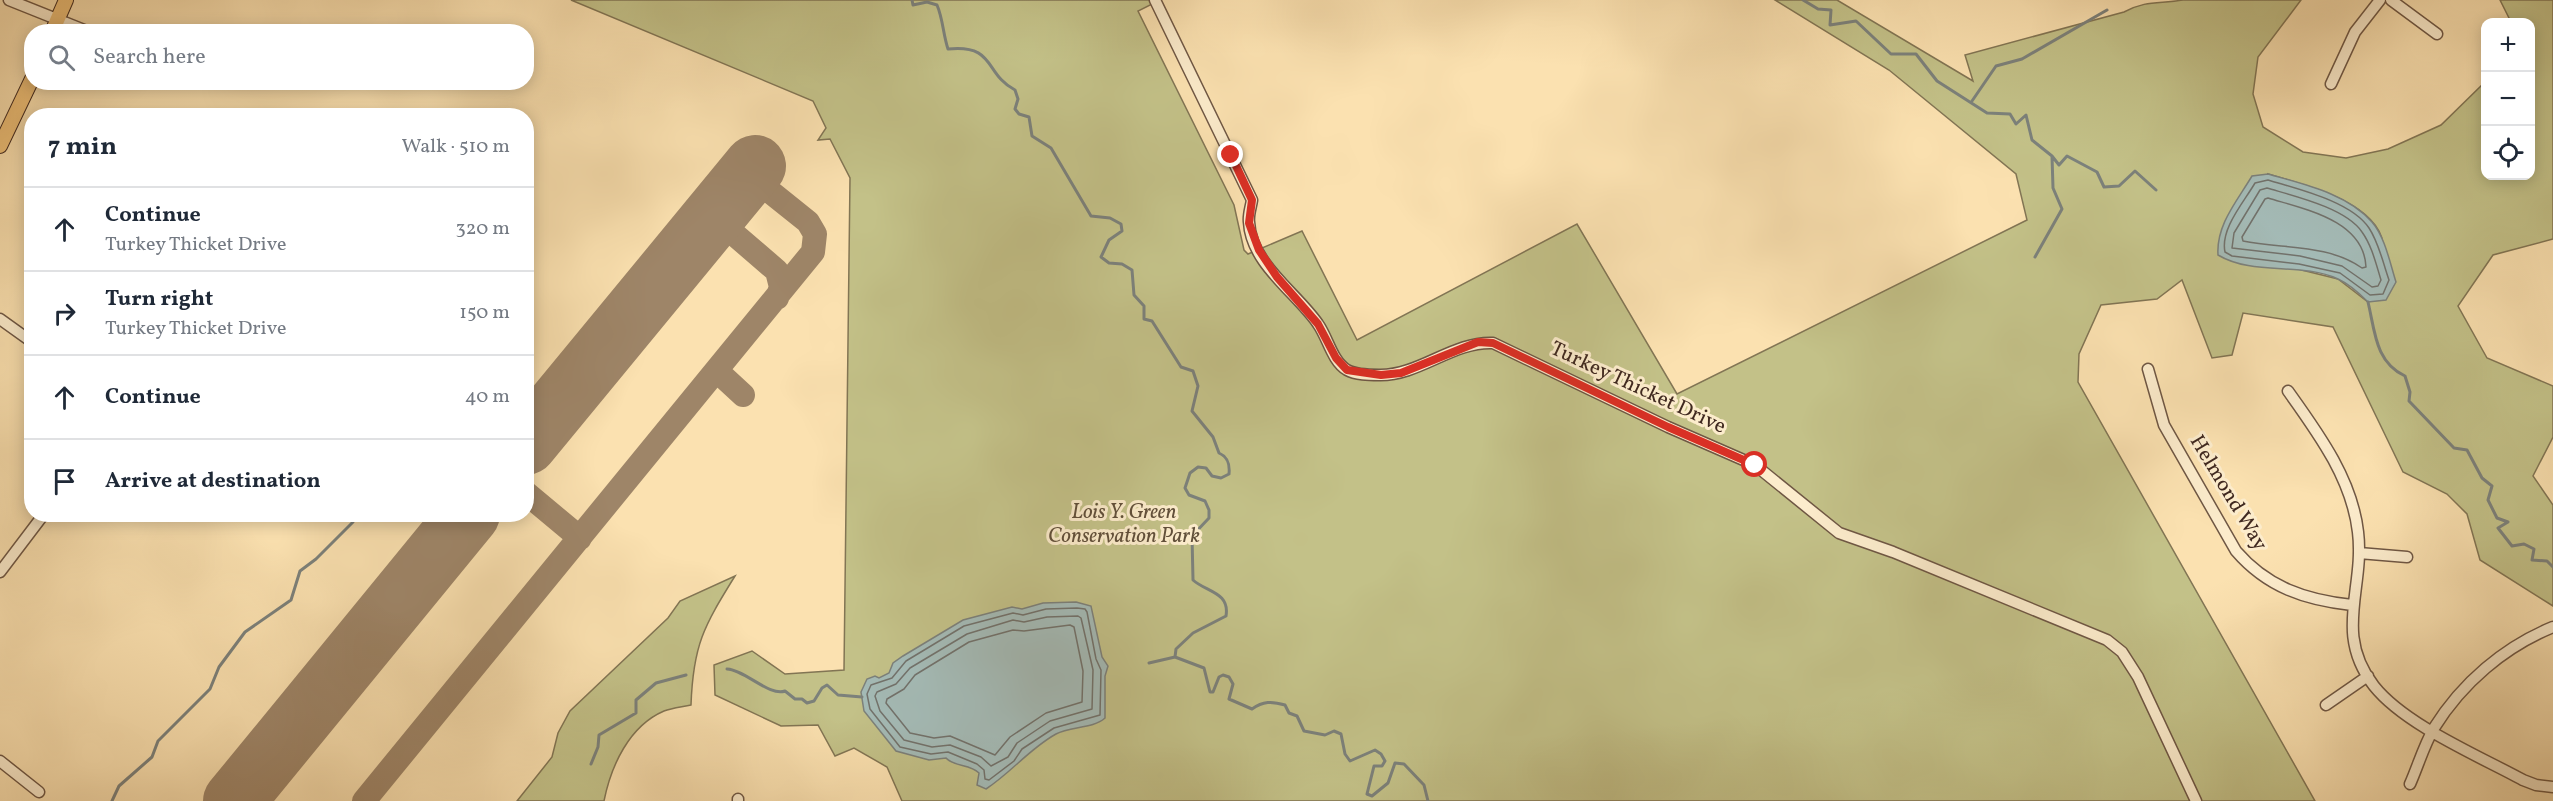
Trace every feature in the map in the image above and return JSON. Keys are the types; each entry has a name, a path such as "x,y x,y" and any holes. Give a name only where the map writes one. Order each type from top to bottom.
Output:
{"main road":[{"path":"55,24 66,0"},
{"path":"0,146 27,90"}],"street":[{"path":"9,0 53,24"},
{"name":"Turkey Thicket Drive","path":"1155,0 1252,200 1249,223 1259,250 1277,277 1318,324 1336,358 1347,370 1381,375 1401,373 1478,342 1493,343 1668,427 1755,465 1839,533 1893,552 2107,640 2122,652 2138,677 2196,801"},
{"path":"2331,84 2355,32 2380,0"},
{"path":"2391,0 2437,34"},
{"path":"0,319 24,336"},
{"name":"Helmond Way","path":"2148,369 2164,425 2236,551 2251,568 2278,587 2298,595 2352,605"},
{"path":"2288,391 2340,472 2353,505 2359,553 2352,605 2353,646 2374,686 2407,717 2523,780 2536,785 2553,787"},
{"path":"0,572 38,522"},
{"path":"2359,553 2407,557"},
{"path":"2410,784 2433,730 2451,703 2476,675 2530,636 2553,627"},
{"path":"2326,705 2368,676"},
{"path":"0,760 39,792"}],"green space":[{"name":"Lois Y. Green Conservation Park","path":"571,0 1160,0 1138,11 1234,205 1244,250 1248,254 1302,231 1357,340 1577,224 1677,394 2027,220 2016,174 1889,70 1775,0 1837,0 1973,81 1965,55 2139,6 2183,0 2301,0 2258,57 2253,94 2263,127 2303,152 2346,158 2388,149 2441,125 2481,86 2481,180 2535,180 2535,18 2509,18 2500,0 2553,0 2553,239 2493,255 2458,306 2487,358 2553,386 2553,437 2533,476 2553,505 2553,606 2480,560 2467,514 2447,494 2403,472 2333,327 2243,313 2232,355 2212,358 2182,280 2157,299 2101,305 2079,354 2078,382 2315,801 902,801 887,767 854,748 835,756 818,725 781,726 715,695 714,665 752,651 785,674 844,670 850,178 830,139 818,140 826,128 813,101","holes":["2268,174 2317,189 2352,205 2367,216 2377,228 2383,248 2368,302 2338,279 2298,269"]},
{"path":"735,576 715,609 702,637 694,667 691,705 664,711 641,726 631,737 611,774 604,801 517,801 552,757 558,733 570,711 668,618 680,601"}],"water":[{"path":"2268,174 2337,197 2362,212 2372,222 2384,243 2396,282 2386,300 2368,302 2346,284 2324,274 2246,265 2218,255 2220,234 2234,204 2252,176"},
{"path":"1076,602 1091,606 1102,657 1108,666 1105,676 1105,718 1094,724 1056,734 986,789 977,785 979,773 971,768 953,763 946,758 929,760 896,751 864,711 861,692 867,679 875,676 879,678 889,673 893,663 963,620 1012,607 1022,609 1043,603"}],"waterway":[{"path":"912,0 913,5 927,2 937,5 948,49 974,51 982,56 998,76 1015,90 1018,99 1015,109 1019,114 1029,117 1032,136 1051,148 1091,216 1110,218 1121,224 1122,231 1109,240 1101,257 1109,263 1122,264 1132,270 1134,295 1144,306 1144,319 1152,321 1181,367 1193,371 1198,386 1192,411 1213,437 1219,453 1228,461 1229,470 1229,474 1221,478 1212,476 1206,468 1198,467 1190,473 1185,488 1189,495 1205,501 1209,510 1209,518 1192,536 1193,580 1221,597 1226,608 1226,616 1193,633 1176,649 1175,657 1204,668 1210,692 1213,692 1219,677 1223,675 1229,677 1233,684 1229,699 1252,709 1268,702 1285,705 1289,713 1297,716 1304,731 1325,735 1334,731 1341,734 1345,754 1350,761 1375,750 1381,754 1385,761 1382,766 1374,766 1367,794 1372,796 1388,783 1395,763 1404,764 1424,785 1428,801"},
{"path":"1803,0 1818,9 1831,10 1830,25 1856,21 1891,54 1916,54 1937,81 1987,113 2010,114 2016,124 2026,115 2032,140 2052,156 2053,188 2062,209 2035,257"},
{"path":"1972,101 1996,66 2022,59 2107,10"},
{"path":"2052,156 2059,165 2067,156 2097,172 2104,187 2119,186 2135,171 2156,190"},
{"path":"2368,302 2378,345 2388,363 2405,376 2410,392 2409,401 2454,448 2467,450 2482,478 2492,486 2488,500 2497,518 2508,522 2498,528 2512,546 2524,544 2534,549 2532,560 2547,561 2553,567"},
{"path":"112,801 119,786 152,757 158,741 210,689 219,667 245,632 291,600 300,571 316,559 353,522"},
{"path":"1149,663 1175,657"},
{"path":"727,669 734,670 772,690 785,691 795,699 802,699 807,703 814,701 822,688 827,685 838,695 862,697"},
{"path":"591,764 598,747 599,735 636,713 636,700 656,683 686,675"}],"taxiway":[{"path":"364,801 813,252 815,234 808,222 748,174"},
{"path":"713,216 777,271 781,287 777,298"},
{"path":"717,371 743,395"},
{"path":"534,500 580,538"}],"runway":[{"path":"534,434 755,166"},
{"path":"234,801 462,522"}],"route":[{"path":"1231,155 1252,200 1249,223 1259,250 1277,277 1318,324 1336,358 1347,370 1359,374 1401,373 1478,342 1493,343 1668,427 1755,465"}]}
